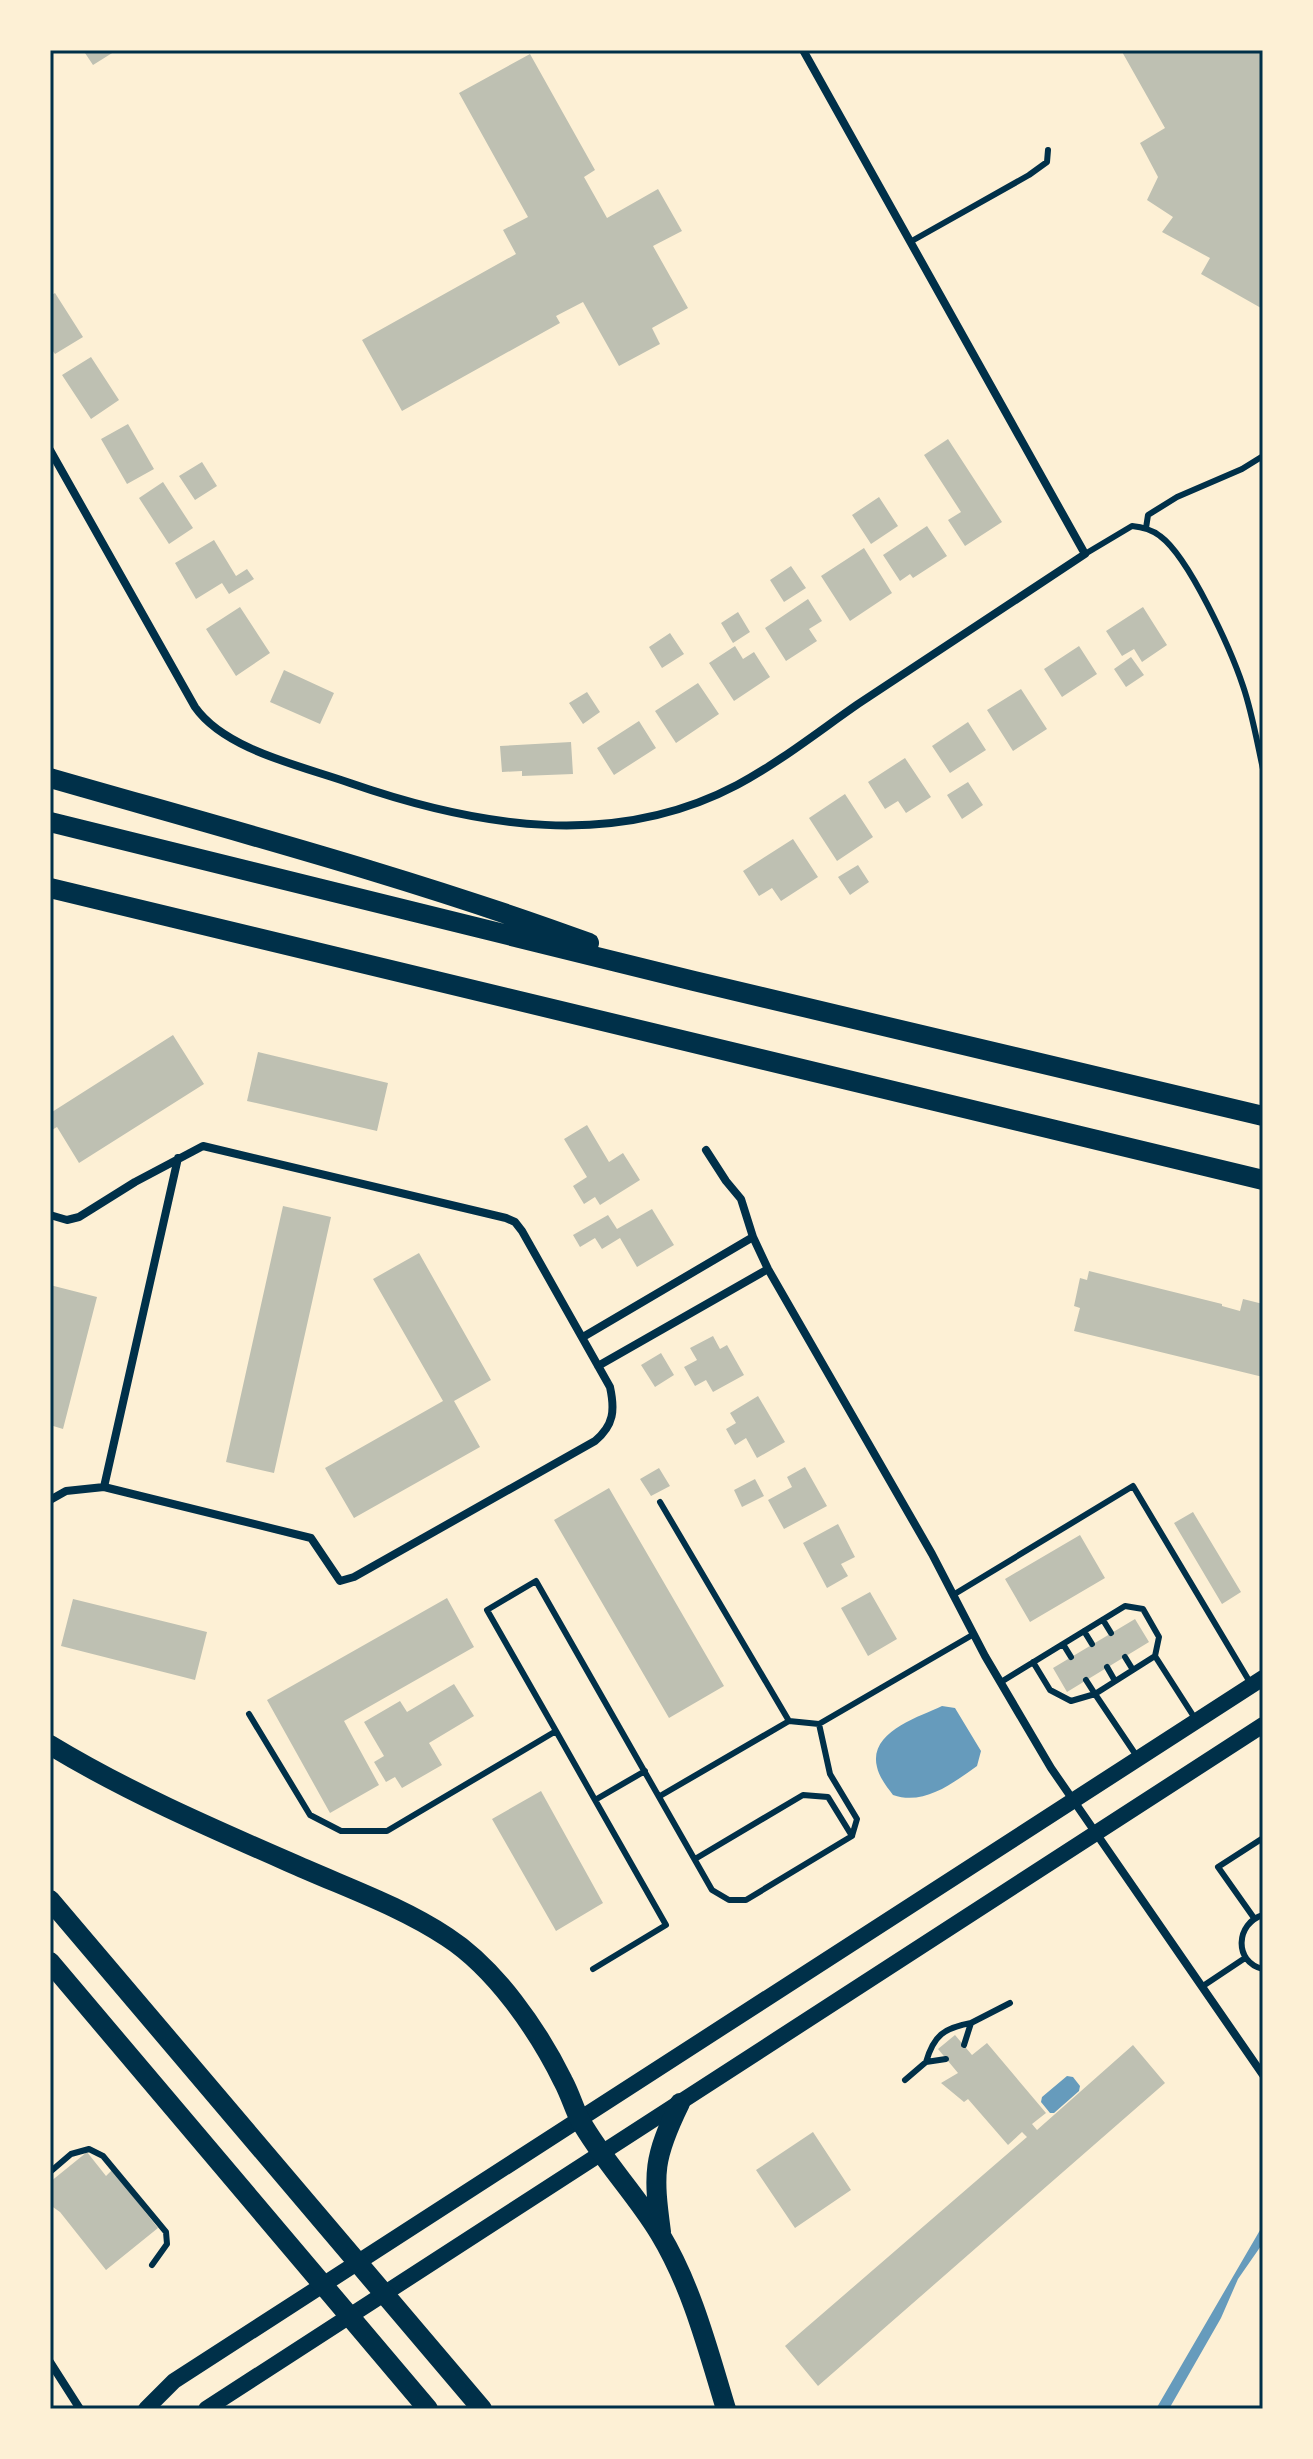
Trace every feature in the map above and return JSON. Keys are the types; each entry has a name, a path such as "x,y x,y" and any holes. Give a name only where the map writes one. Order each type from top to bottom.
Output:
{"highway":[{"path":"50,778 478,902 694,981"},
{"path":"50,822 694,981 1263,1116"},
{"path":"50,891 84,896 1263,1180"},
{"path":"50,1745 176,1813 403,1912 464,1948 493,1976 540,2040 600,2153 661,2236 694,2306 726,2409"},
{"path":"50,1900 482,2409"},
{"path":"50,1962 428,2409"},
{"path":"661,2236 655,2174 662,2143 680,2103"},
{"path":"388,2362 417,2409"}],"main road":[{"path":"146,2409 174,2381 1257,1681"},
{"path":"206,2409 1263,1725"}],"street":[{"path":"50,450 195,707 206,722 238,743 382,794 493,820 565,827 645,818 688,805 740,783 1085,554 803,50"},
{"path":"50,1215 67,1220 79,1217 203,1146 506,1218 515,1222 522,1231 583,1337 610,1387 614,1406 612,1420 598,1438 340,1581 311,1538 104,1487 66,1491 50,1500"},
{"path":"706,1150 741,1199 753,1237 768,1269 1001,1682 1073,1800 1263,2075"},
{"path":"104,1487 178,1158"},
{"path":"583,1337 753,1237"},
{"path":"598,1366 768,1269"},
{"path":"50,2362 80,2409"}],"lane":[{"path":"910,242 1029,175 1047,162 1048,150"},
{"path":"1146,528 1148,515 1177,497 1242,469 1263,456"},
{"path":"1085,554 1132,526 1146,528 1164,538 1171,546 1199,589 1244,687 1263,769"},
{"path":"953,1595 1133,1486 1257,1681"},
{"path":"660,1502 789,1721"},
{"path":"593,1969 666,1925 487,1610 536,1581 712,1890 729,1900 746,1900 852,1836 857,1819 830,1774 819,1724"},
{"path":"1001,1682 1125,1606 1143,1609 1159,1637 1155,1656 1196,1720"},
{"path":"1103,1620 1111,1633"},
{"path":"1084,1631 1092,1644"},
{"path":"660,1796 789,1721 819,1724 974,1634"},
{"path":"1063,1644 1071,1657"},
{"path":"1033,1662 1050,1690 1071,1701 1095,1694 1155,1656"},
{"path":"1125,1657 1133,1670"},
{"path":"1107,1667 1115,1681"},
{"path":"1086,1680 1138,1758"},
{"path":"249,1714 310,1815 341,1831 387,1831 556,1731"},
{"path":"595,1800 645,1771"},
{"path":"695,1859 803,1795 828,1797 852,1836"},
{"path":"1254,1918 1218,1867 1263,1838"},
{"path":"1263,1915 1254,1918 1244,1929 1241,1943 1245,1958 1256,1968 1263,1969"},
{"path":"1203,1986 1245,1958"},
{"path":"926,2062 931,2043 950,2027 971,2023 1010,2003"},
{"path":"964,2045 971,2023"},
{"path":"905,2080 926,2062 946,2059"},
{"path":"50,2172 77,2152 89,2149 103,2156 166,2232 167,2244 152,2265"}],"water":[{"path":"942,1706 955,1708 981,1751 977,1766 948,1786 927,1795 905,1798 893,1795 877,1767 876,1755 880,1744 909,1721"},
{"path":"1067,2076 1073,2077 1080,2086 1079,2091 1054,2113 1050,2113 1041,2102 1042,2097"},
{"path":"1263,2225 1263,2243 1238,2279 1221,2318 1169,2409 1156,2409"}],"building":[{"path":"83,50 117,50 93,65"},
{"path":"1121,50 1263,50 1261,308 1201,274 1210,258 1162,232 1173,217 1147,200 1158,177 1140,143 1165,128"},
{"path":"530,54 595,170 584,177 607,218 658,189 682,231 653,246 688,308 652,328 660,344 619,366 583,302 556,316 560,323 402,411 362,340 516,254 503,230 528,217 459,93"},
{"path":"55,293 83,337 55,354 50,347 50,296"},
{"path":"91,357 119,400 91,419 62,375"},
{"path":"128,424 154,469 127,484 101,439"},
{"path":"948,439 1002,522 965,546 948,520 961,512 924,455"},
{"path":"202,462 217,486 195,500 179,476"},
{"path":"163,482 193,528 169,544 139,498"},
{"path":"879,497 898,526 871,544 852,515"},
{"path":"927,526 947,556 913,578 910,574 900,581 883,555"},
{"path":"214,540 236,576 247,569 254,579 229,594 222,583 196,599 175,563"},
{"path":"864,548 892,593 850,621 821,576"},
{"path":"791,566 806,588 784,602 770,580"},
{"path":"808,599 822,621 809,629 817,641 786,661 765,628"},
{"path":"240,607 270,653 236,676 206,629"},
{"path":"1143,607 1167,645 1142,662 1134,649 1122,656 1106,631"},
{"path":"738,612 750,632 733,643 721,623"},
{"path":"670,633 684,654 662,668 649,647"},
{"path":"735,646 743,659 754,652 770,677 734,701 709,663"},
{"path":"1079,646 1097,674 1062,697 1044,669"},
{"path":"1131,657 1144,675 1126,687 1114,669"},
{"path":"284,670 334,693 320,724 270,702"},
{"path":"698,683 719,714 676,743 655,711"},
{"path":"1021,689 1047,729 1013,751 987,710"},
{"path":"587,692 600,712 583,724 569,703"},
{"path":"639,721 656,748 614,775 597,748"},
{"path":"968,722 986,750 950,773 932,746"},
{"path":"571,742 573,774 522,776 522,771 502,772 500,746"},
{"path":"905,758 931,797 906,813 898,801 885,809 868,782"},
{"path":"968,782 983,805 962,819 947,795"},
{"path":"845,794 873,837 837,861 809,818"},
{"path":"793,839 818,877 781,901 772,888 759,896 743,871"},
{"path":"858,865 869,882 850,895 838,877"},
{"path":"173,1035 204,1084 79,1163 57,1127 50,1131 50,1108 52,1112"},
{"path":"258,1052 388,1083 377,1131 247,1101"},
{"path":"587,1125 609,1162 623,1153 640,1180 600,1205 595,1197 584,1204 573,1186 587,1177 564,1139"},
{"path":"283,1206 331,1217 274,1473 226,1462"},
{"path":"652,1209 674,1245 637,1267 620,1238 602,1249 595,1238 580,1247 573,1235 608,1215 617,1229"},
{"path":"419,1253 491,1380 454,1401 480,1447 354,1518 325,1468 443,1401 373,1279"},
{"path":"1089,1271 1240,1311 1243,1299 1263,1304 1263,1377 1074,1331 1080,1308 1074,1306 1080,1278 1087,1280"},
{"path":"50,1285 97,1297 63,1429 50,1425"},
{"path":"713,1336 720,1349 727,1345 744,1375 713,1392 706,1380 695,1386 684,1367 697,1360 690,1348"},
{"path":"661,1353 674,1375 655,1387 641,1365"},
{"path":"758,1396 785,1442 757,1458 746,1438 735,1445 726,1429 736,1423 730,1413"},
{"path":"805,1467 827,1506 784,1529 768,1500 792,1487 787,1477"},
{"path":"659,1468 670,1486 651,1496 640,1479"},
{"path":"755,1479 764,1496 742,1507 734,1490"},
{"path":"609,1488 724,1686 669,1718 554,1520"},
{"path":"1193,1512 1241,1592 1222,1604 1174,1523"},
{"path":"838,1524 855,1557 841,1564 848,1576 827,1588 803,1543"},
{"path":"1080,1535 1105,1578 1030,1622 1005,1579"},
{"path":"870,1592 897,1639 868,1656 841,1608"},
{"path":"447,1598 474,1647 344,1721 379,1785 330,1813 267,1700"},
{"path":"73,1599 207,1632 195,1680 61,1646"},
{"path":"1135,1619 1149,1642 1067,1692 1053,1668"},
{"path":"454,1684 474,1716 429,1743 442,1765 402,1788 395,1777 386,1782 374,1762 384,1756 364,1722 400,1701 407,1712"},
{"path":"541,1791 603,1903 556,1931 492,1819"},
{"path":"955,2035 972,2055 987,2043 1046,2113 1032,2124 1037,2130 1133,2045 1165,2083 818,2386 785,2346 1027,2137 1022,2132 1008,2145 968,2099 964,2102 941,2083 958,2073 938,2049"},
{"path":"813,2132 851,2190 795,2228 756,2170"},
{"path":"87,2152 106,2176 112,2170 158,2228 106,2270 60,2212 50,2205 50,2182"}]}
